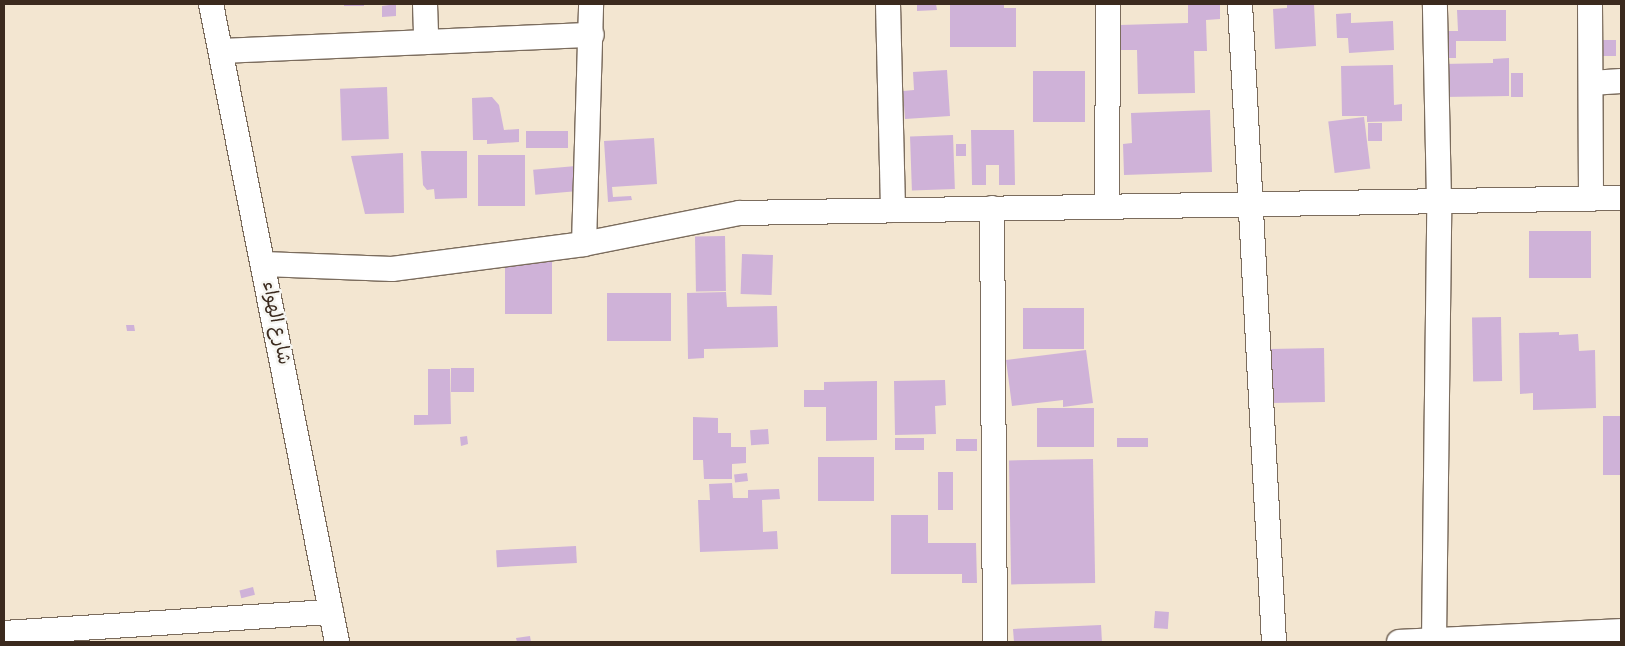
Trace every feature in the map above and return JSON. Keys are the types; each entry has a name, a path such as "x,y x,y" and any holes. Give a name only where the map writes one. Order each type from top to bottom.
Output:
{"street":[{"name":"شارع الهواء","path":"211,4 222,51 337,642"},
{"path":"425,4 426,42"},
{"path":"584,244 592,34 591,4"},
{"path":"888,4 894,210"},
{"path":"1106,206 1108,4"},
{"path":"1240,4 1274,642"},
{"path":"1434,641 1439,201 1435,4"},
{"path":"1590,4 1591,199"},
{"path":"222,51 592,34"},
{"path":"1591,83 1621,82"},
{"path":"264,264 392,269 584,244 739,212 1621,198"},
{"path":"992,208 995,642"},
{"path":"4,633 331,612"},
{"path":"1399,642 1621,631"}],"building":[{"path":"344,4 364,4 364,6 344,6"},
{"path":"396,4 396,16 382,17 382,6"},
{"path":"917,4 936,4 937,10 917,11"},
{"path":"950,4 1004,4 1004,8 1016,8 1016,47 950,47"},
{"path":"1188,4 1220,4 1220,19 1206,20 1207,51 1194,51 1195,93 1138,94 1137,50 1121,50 1120,25 1188,23"},
{"path":"1287,4 1314,4 1316,46 1275,49 1273,9 1287,8"},
{"path":"1457,10 1506,10 1506,41 1456,41 1456,58 1444,58 1444,31 1458,31"},
{"path":"1351,13 1351,23 1393,21 1394,50 1349,53 1348,38 1337,38 1336,14"},
{"path":"1602,40 1616,40 1616,56 1602,56"},
{"path":"1509,58 1509,96 1444,97 1443,64 1493,63 1493,59"},
{"path":"1393,65 1394,105 1402,104 1402,121 1367,122 1367,116 1342,116 1341,66"},
{"path":"947,70 950,116 905,119 903,91 914,90 913,72"},
{"path":"1033,71 1085,71 1085,122 1033,122"},
{"path":"1511,73 1523,73 1523,97 1511,97"},
{"path":"387,87 389,139 342,141 340,89"},
{"path":"492,97 499,105 504,130 519,129 519,142 487,144 487,140 473,140 472,98"},
{"path":"1210,110 1212,172 1124,175 1123,144 1132,143 1131,113"},
{"path":"1364,117 1370,169 1335,173 1328,121"},
{"path":"1368,123 1382,123 1382,141 1368,141"},
{"path":"971,130 1014,130 1015,185 999,185 999,165 986,165 986,185 972,185"},
{"path":"526,131 568,131 568,148 526,148"},
{"path":"953,135 955,189 912,190 910,137"},
{"path":"654,138 657,184 612,187 613,197 631,196 632,200 608,202 604,141"},
{"path":"956,144 966,144 966,156 956,156"},
{"path":"421,151 467,151 467,198 435,199 434,189 427,190 423,185"},
{"path":"403,153 404,213 365,214 351,156"},
{"path":"478,155 525,155 525,206 478,206"},
{"path":"576,166 578,191 535,195 533,170"},
{"path":"1529,231 1591,231 1591,278 1529,278"},
{"path":"725,236 726,291 696,292 695,237"},
{"path":"742,254 773,255 772,295 741,294"},
{"path":"505,260 552,260 552,314 505,314"},
{"path":"726,292 727,307 777,306 778,347 704,349 704,358 688,359 687,293"},
{"path":"607,293 671,293 671,341 607,341"},
{"path":"1023,308 1084,308 1084,349 1023,349"},
{"path":"1501,317 1502,381 1473,381 1472,318"},
{"path":"126,325 134,325 135,331 127,331"},
{"path":"1559,332 1559,335 1578,334 1579,351 1595,350 1596,408 1533,410 1533,393 1520,394 1519,333"},
{"path":"1324,348 1325,402 1265,403 1264,349"},
{"path":"1086,350 1093,403 1063,407 1063,400 1012,406 1006,360"},
{"path":"451,368 474,368 474,392 451,392"},
{"path":"428,369 450,369 451,424 414,425 414,415 428,415"},
{"path":"945,380 946,405 935,406 936,434 895,435 894,381"},
{"path":"877,381 877,440 826,441 826,407 804,407 804,390 824,390 824,382"},
{"path":"1037,408 1094,408 1094,447 1037,447"},
{"path":"1603,416 1621,416 1621,475 1603,475"},
{"path":"693,417 718,418 718,433 731,433 731,447 746,447 746,463 732,464 732,479 704,479 703,460 693,460"},
{"path":"768,429 769,444 751,445 750,430"},
{"path":"467,436 468,444 461,446 460,437"},
{"path":"895,438 924,438 924,450 895,450"},
{"path":"1117,438 1148,438 1148,447 1117,447"},
{"path":"956,439 977,439 977,451 956,451"},
{"path":"818,457 874,457 874,501 818,501"},
{"path":"1093,459 1095,583 1011,584 1009,460"},
{"path":"938,472 953,472 953,510 938,510"},
{"path":"747,473 748,481 735,483 734,475"},
{"path":"732,483 733,498 748,498 748,490 779,489 780,499 762,500 763,532 777,531 778,549 700,552 698,500 710,500 709,484"},
{"path":"891,515 928,515 928,543 976,543 977,583 962,583 962,574 891,574"},
{"path":"576,546 577,563 497,567 496,550"},
{"path":"253,587 255,595 241,598 239,590"},
{"path":"1155,611 1169,612 1168,629 1154,628"},
{"path":"1101,625 1102,642 1014,642 1013,629"},
{"path":"530,636 531,642 517,642 516,638"}]}
